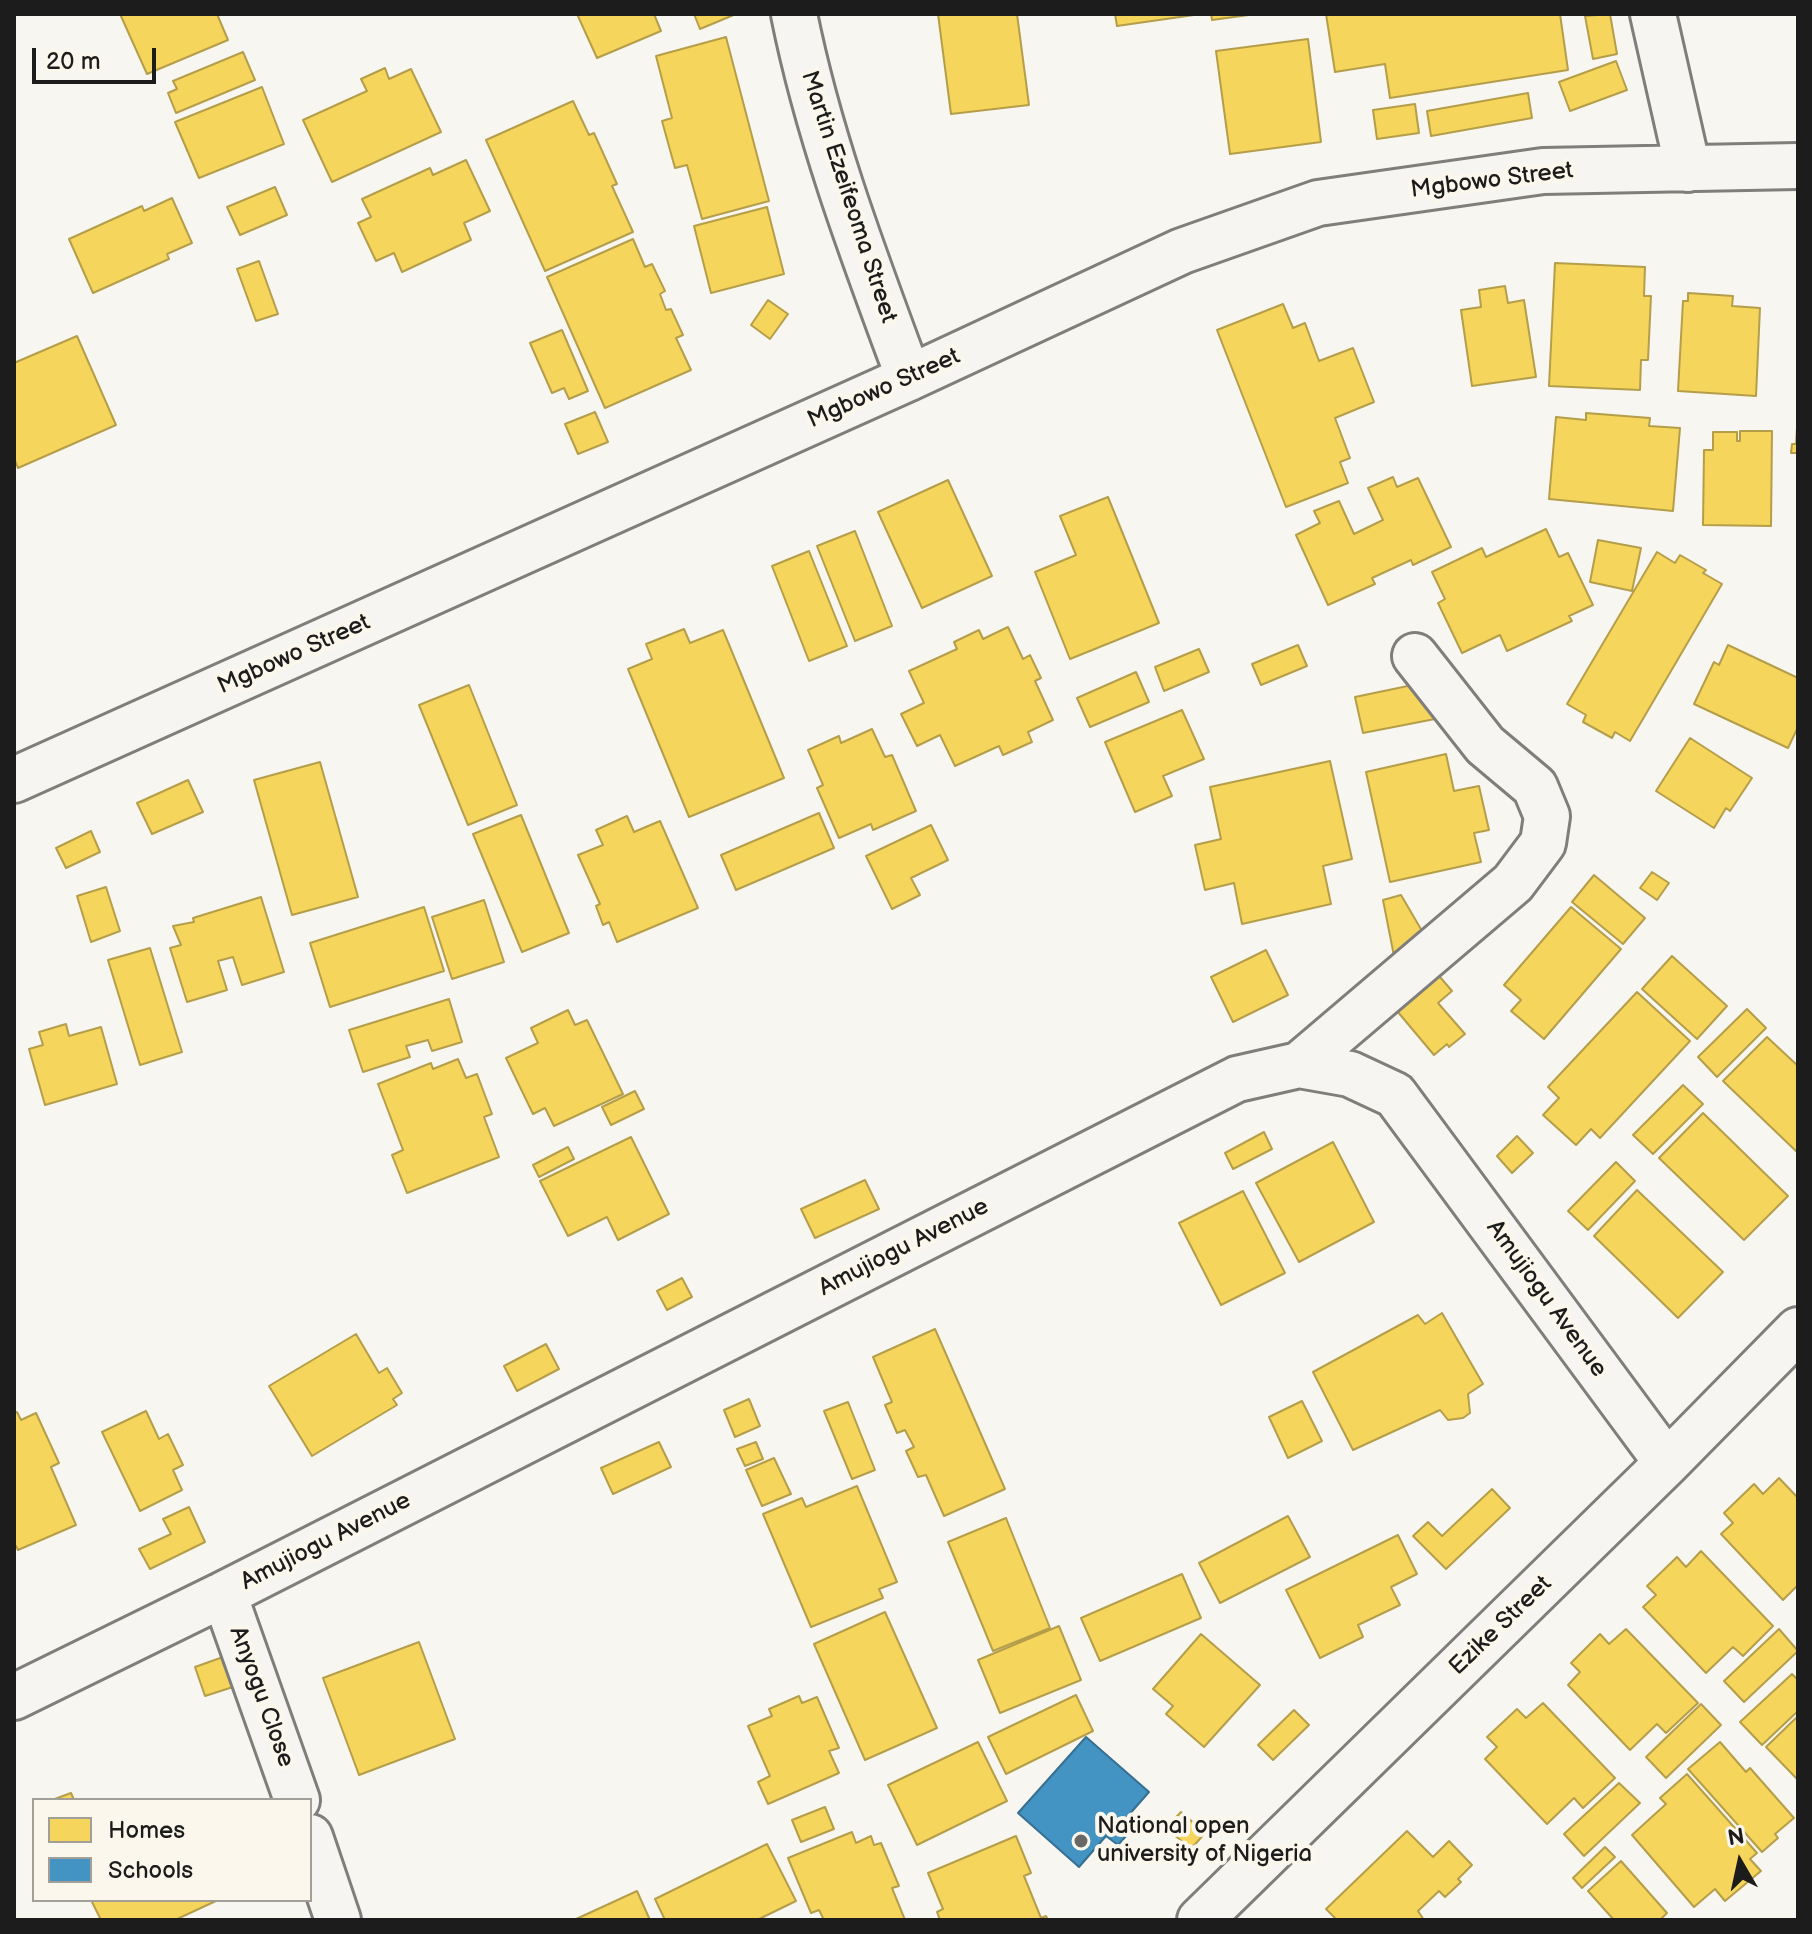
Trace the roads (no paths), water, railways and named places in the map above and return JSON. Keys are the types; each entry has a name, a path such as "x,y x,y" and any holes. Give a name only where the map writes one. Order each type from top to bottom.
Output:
{"street":[{"name":"Martin Ezeifeoma Street","path":"794,14 804,64 853,227 909,378"},
{"path":"1653,14 1688,169"},
{"name":"Mgbowo Street","path":"14,780 909,378 1182,251 1318,203 1543,171 1798,166"},
{"path":"1299,1065 1513,883 1543,843 1547,816 1535,787 1485,745 1415,656"},
{"name":"Amujiogu Avenue","path":"14,1697 224,1594 1237,1079 1299,1065 1350,1074 1395,1095 1667,1463"},
{"name":"Ezike Street","path":"1200,1920 1667,1463 1798,1330"},
{"name":"Anyogu Close","path":"224,1594 296,1798"},
{"path":"312,1843 338,1920"}],"place":[{"name":"National open university of Nigeria","path":"1081,1841"}]}
